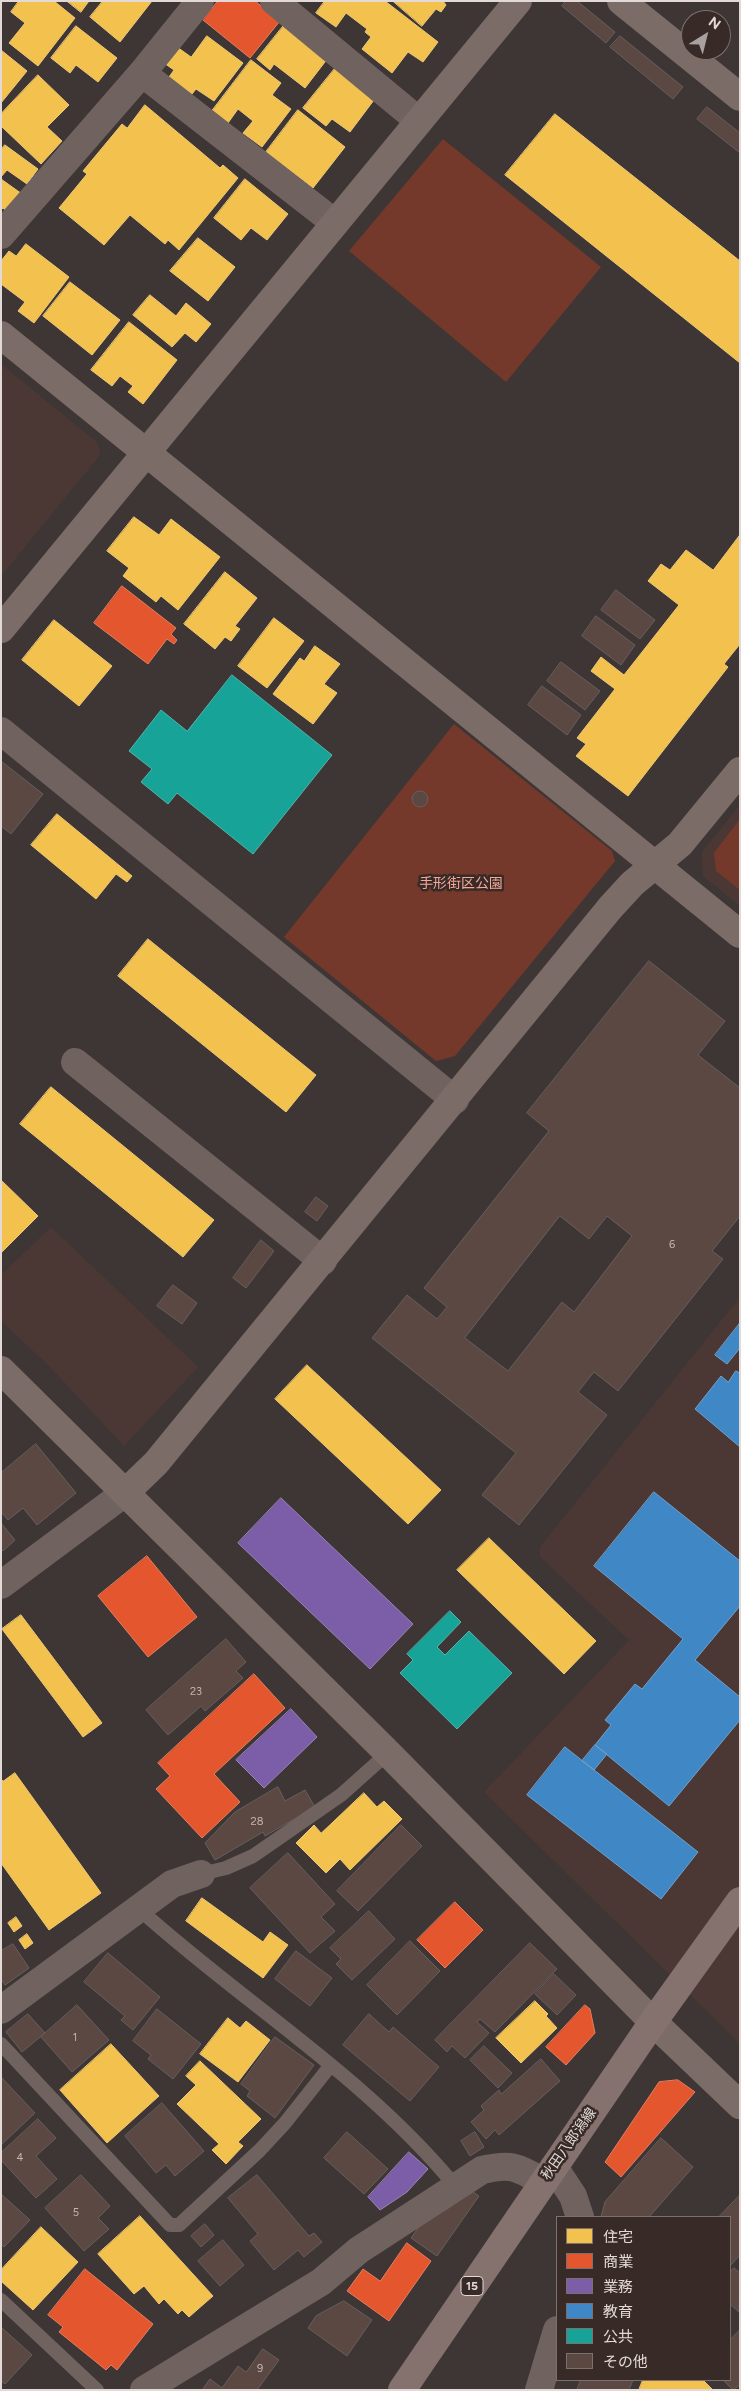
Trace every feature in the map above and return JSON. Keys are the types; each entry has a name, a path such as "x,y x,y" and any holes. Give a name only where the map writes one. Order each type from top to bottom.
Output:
{"main road":[{"name":"秋田八郎潟線","path":"402,2390 548,2174 740,1900"}],"street":[{"path":"1,235 142,73 200,1"},
{"path":"274,1 419,121"},
{"path":"1,630 518,1"},
{"path":"621,1 740,97"},
{"path":"142,73 335,223"},
{"path":"1,335 740,934"},
{"path":"1,731 454,1100"},
{"path":"1,1585 126,1492 156,1463 610,908 632,884 680,844 740,771"},
{"path":"75,1062 323,1260"},
{"path":"1,1370 388,1753 653,2022 740,2105"},
{"path":"1,2010 172,1884 201,1874"},
{"path":"144,2390 321,2282 359,2250 482,2170 502,2165 548,2174 573,2196 580,2216"},
{"path":"539,2390 556,2333"}],"lane":[{"path":"201,1874 226,1868 253,1856 341,1795 388,1753"},
{"path":"139,1909 173,1939 300,2038 331,2065 417,2144 456,2187"},
{"path":"1,2044 170,2225 179,2225 260,2150 285,2123 331,2065"},
{"path":"1,2300 97,2390"}],"shaded area":[{"path":"1,364 98,443 100,455 1,576"},
{"path":"740,805 740,906 703,876 702,852"},
{"path":"51,1227 198,1367 124,1446 47,1364 1,1321 1,1275"},
{"path":"740,1297 740,2044 484,1792 629,1640 540,1557 540,1547"}],"green space":[{"path":"443,139 601,267 506,382 349,251"},
{"name":"手形街区公園","path":"454,724 612,851 615,861 455,1056 436,1061 284,937"},
{"path":"740,819 740,890 716,871 714,853"}],"building: 住宅":[{"path":"19,1 54,1 75,18 38,66 9,43 25,23 11,12"},
{"path":"67,1 89,1 81,12"},
{"path":"103,1 152,1 120,42 90,17"},
{"path":"325,1 385,1 438,42 423,62 408,52 392,73 362,49 371,37 365,32 367,29 346,13 336,27 316,13"},
{"path":"393,1 443,1 446,5 441,12 436,9 422,26"},
{"path":"285,24 328,58 305,88 274,64 270,70 257,59"},
{"path":"76,26 117,58 98,82 76,65 70,73 51,58"},
{"path":"207,36 243,63 214,101 196,89 192,94 169,77 174,70 164,63 177,47 191,57"},
{"path":"1,50 27,71 1,103"},
{"path":"251,60 281,83 272,95 291,109 262,147 243,133 253,121 238,109 228,123 212,111"},
{"path":"337,66 377,96 350,132 332,119 326,126 303,108"},
{"path":"38,75 69,105 47,127 62,141 41,164 1,126 1,114"},
{"path":"145,105 220,168 223,165 238,178 179,250 168,240 165,244 130,215 104,245 59,208 87,174 83,171 122,124 127,128"},
{"path":"298,110 345,147 313,188 266,152"},
{"path":"555,114 740,261 740,363 505,175"},
{"path":"5,145 38,169 27,184 7,170 1,177 1,150"},
{"path":"1,179 22,194 9,213 3,208 1,210"},
{"path":"245,179 288,214 267,240 251,228 241,240 214,218"},
{"path":"198,238 235,267 208,301 170,271"},
{"path":"26,244 69,277 34,323 18,311 25,302 1,284 1,261 9,251 16,256"},
{"path":"70,282 120,320 92,355 43,316"},
{"path":"150,295 176,316 186,303 211,324 196,342 185,333 172,347 133,315"},
{"path":"129,322 177,360 143,404 128,392 133,386 120,376 112,386 91,370"},
{"path":"134,517 159,535 171,519 220,557 178,610 161,596 156,602 123,576 129,568 107,551"},
{"path":"740,535 740,644 724,664 728,667 628,796 576,756 586,744 577,738 615,689 591,671 601,657 624,675 679,605 648,581 661,564 670,570 686,550 713,570"},
{"path":"225,572 257,598 235,626 240,629 231,641 225,637 215,649 184,624"},
{"path":"274,618 304,641 267,688 238,666"},
{"path":"54,620 112,666 79,706 22,660"},
{"path":"315,646 340,664 324,684 337,693 313,724 273,694 300,658 304,661"},
{"path":"57,814 132,876 127,882 116,874 96,899 31,845"},
{"path":"148,939 316,1075 286,1112 118,976"},
{"path":"51,1087 214,1220 183,1257 20,1124"},
{"path":"1,1180 38,1216 1,1253"},
{"path":"307,1365 441,1490 408,1524 275,1399"},
{"path":"489,1538 596,1641 564,1674 457,1570"},
{"path":"21,1615 102,1723 83,1737 2,1629"},
{"path":"15,1773 101,1893 49,1930 1,1863 1,1779 3,1781"},
{"path":"364,1793 377,1807 384,1801 402,1819 350,1870 340,1859 326,1873 296,1843 314,1825 321,1833"},
{"path":"202,1898 263,1942 270,1932 288,1945 263,1978 186,1921"},
{"path":"16,1917 22,1926 14,1932 8,1923"},
{"path":"27,1934 33,1943 25,1949 19,1940"},
{"path":"535,2001 548,2014 546,2016 557,2028 521,2063 496,2038"},
{"path":"228,2018 240,2028 246,2021 270,2040 238,2082 200,2054"},
{"path":"111,2044 159,2096 107,2143 60,2090"},
{"path":"200,2061 261,2119 238,2142 243,2146 226,2164 212,2150 219,2144 177,2104 196,2085 186,2076"},
{"path":"140,2216 213,2296 189,2317 182,2310 178,2314 164,2299 159,2304 144,2286 134,2294 98,2254"},
{"path":"41,2227 78,2262 33,2310 1,2281 1,2270"},
{"path":"643,2381 704,2381 713,2390 639,2390"}],"building: 商業":[{"path":"218,1 255,1 280,21 250,58 203,20"},
{"path":"122,586 176,628 171,634 177,640 174,644 167,639 148,664 94,623"},
{"path":"147,1556 197,1617 148,1657 98,1596"},
{"path":"254,1674 285,1708 214,1774 240,1802 202,1838 156,1789 170,1776 158,1763"},
{"path":"455,1902 483,1930 445,1968 417,1940"},
{"path":"585,2005 590,2009 595,2033 566,2065 546,2047"},
{"path":"678,2080 695,2092 621,2177 605,2162 659,2082"},
{"path":"407,2243 431,2261 389,2321 347,2291 363,2269 380,2281"},
{"path":"85,2269 153,2324 117,2370 111,2365 106,2370 59,2332 63,2327 48,2315"}],"building: 業務":[{"path":"281,1498 413,1624 370,1669 238,1543"},
{"path":"291,1709 317,1737 264,1788 236,1760"},
{"path":"409,2152 428,2169 407,2192 380,2210 368,2197"}],"building: 教育":[{"path":"740,1323 740,1348 727,1364 715,1355"},
{"path":"736,1371 740,1373 740,1447 695,1409 721,1376 728,1382"},
{"path":"654,1492 740,1561 740,1606 695,1660 740,1697 740,1720 669,1806 595,1745 611,1725 605,1720 635,1684 642,1689 683,1639 594,1566"},
{"path":"595,1745 607,1754 594,1770 582,1761"},
{"path":"565,1747 698,1852 661,1899 527,1795"}],"building: 公共":[{"path":"232,675 332,755 253,854 177,793 168,804 141,782 152,769 129,751 161,710 187,731"},
{"path":"450,1611 461,1622 437,1647 445,1655 469,1631 512,1673 457,1729 400,1673 413,1660 407,1654"}],"building: その他":[{"path":"566,1 577,1 615,32 606,43 562,6"},
{"path":"620,36 683,87 673,99 610,47"},
{"path":"707,107 740,133 740,153 697,119"},
{"path":"616,590 655,620 640,639 601,610"},
{"path":"596,616 635,645 621,665 582,636"},
{"path":"561,662 600,691 585,710 547,681"},
{"path":"542,686 581,715 567,735 528,705"},
{"path":"1,761 43,794 11,834 1,826"},
{"path":"420,791 428,799 420,807 412,799"},
{"path":"649,961 725,1021 698,1055 740,1088 740,1216 712,1251 723,1259 618,1391 594,1372 578,1392 607,1415 519,1525 482,1495 516,1453 372,1338 407,1295 437,1319 447,1307 424,1288 549,1131 527,1113","holes":["560,1216 589,1239 607,1216 632,1236 574,1312 562,1302 508,1371 465,1338"]},
{"path":"316,1197 328,1206 317,1221 305,1212"},
{"path":"261,1240 274,1251 246,1288 233,1278"},
{"path":"173,1285 197,1303 182,1324 157,1306"},
{"path":"36,1444 76,1493 37,1525 23,1508 8,1520 1,1512 1,1473"},
{"path":"1,1523 15,1540 3,1551 1,1549"},
{"path":"226,1639 246,1662 236,1671 243,1678 205,1711 201,1706 168,1735 146,1710"},
{"path":"278,1787 285,1801 305,1790 315,1807 265,1836 263,1832 215,1860 205,1843 235,1812"},
{"path":"401,1825 422,1846 358,1911 337,1891"},
{"path":"288,1853 335,1904 321,1917 335,1931 310,1953 250,1888"},
{"path":"369,1911 395,1939 352,1980 336,1964 341,1959 330,1948"},
{"path":"410,1941 440,1971 397,2015 367,1985"},
{"path":"530,1943 557,1969 495,2032 480,2019 477,2022 489,2033 465,2058 452,2046 447,2052 435,2040"},
{"path":"13,1944 29,1968 5,1985 1,1979 1,1951"},
{"path":"296,1951 332,1978 310,2006 275,1979"},
{"path":"108,1953 160,1997 133,2030 121,2020 125,2016 84,1982"},
{"path":"554,1974 576,1995 557,2015 535,1994"},
{"path":"77,2005 109,2040 72,2072 41,2037"},
{"path":"157,2009 201,2044 173,2079 148,2059 151,2055 133,2041"},
{"path":"28,2014 45,2033 22,2052 6,2032"},
{"path":"369,2014 389,2032 393,2027 439,2067 410,2101 343,2045"},
{"path":"275,2037 314,2065 275,2118 247,2096 250,2091 241,2084"},
{"path":"484,2046 512,2073 498,2088 470,2060"},
{"path":"541,2059 560,2081 499,2135 495,2130 486,2139 471,2122 484,2110 481,2106 499,2090 501,2094"},
{"path":"1,2077 35,2113 1,2145"},
{"path":"162,2103 204,2151 175,2176 166,2165 156,2173 125,2136"},
{"path":"38,2119 56,2138 36,2156 57,2179 36,2198 1,2160 1,2153"},
{"path":"347,2132 388,2169 364,2194 324,2158"},
{"path":"475,2132 484,2147 470,2156 461,2141"},
{"path":"661,2138 693,2167 650,2216 601,2216 605,2202"},
{"path":"81,2175 110,2206 98,2218 109,2229 84,2251 45,2208"},
{"path":"257,2175 309,2236 314,2233 322,2242 304,2257 298,2250 274,2270 250,2241 258,2234 228,2198"},
{"path":"469,2189 479,2196 437,2256 411,2238 421,2224"},
{"path":"1,2194 30,2220 4,2247 1,2244"},
{"path":"740,2195 740,2255 731,2265 731,2216 720,2216"},
{"path":"205,2224 214,2235 201,2247 191,2236"},
{"path":"223,2240 244,2265 220,2286 198,2261"},
{"path":"734,2268 740,2273 739,2312 731,2305 731,2272"},
{"path":"344,2301 372,2320 347,2356 308,2328 316,2316"},
{"path":"1,2327 32,2355 5,2384 1,2381"},
{"path":"740,2330 740,2385 733,2390 724,2381 731,2381 731,2339"},
{"path":"263,2349 279,2360 257,2390 202,2390 210,2379 222,2388 238,2366 246,2372"},
{"path":"581,2381 633,2381 629,2390 577,2390"}]}
